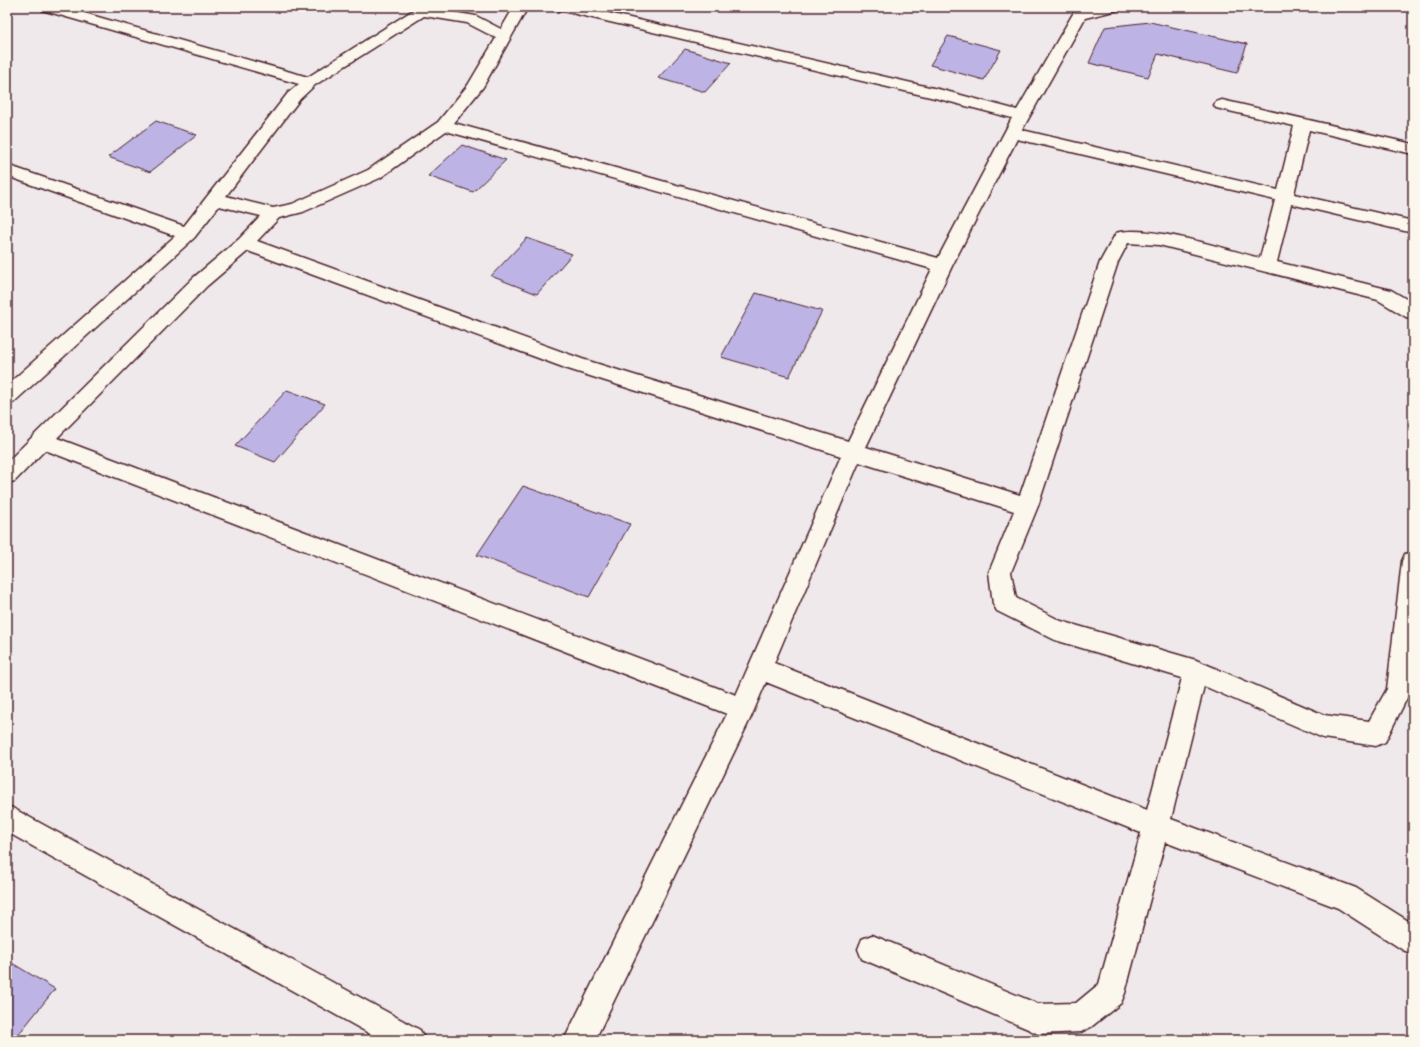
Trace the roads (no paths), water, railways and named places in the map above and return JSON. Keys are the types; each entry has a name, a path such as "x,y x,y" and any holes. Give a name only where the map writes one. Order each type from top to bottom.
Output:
{"street":[{"path":"47,7 310,82"},
{"path":"215,199 273,214 297,208 374,174 444,125 475,87 521,7"},
{"path":"563,7 942,95 1017,124 1285,197 1413,227"},
{"path":"579,1040 742,709 853,452 943,266 1017,124 1079,15 1113,7"},
{"path":"7,397 188,234 294,96 310,82 424,9 471,19 504,36"},
{"path":"1222,105 1413,149"},
{"path":"1268,266 1303,123"},
{"path":"444,125 943,266"},
{"path":"7,170 188,234"},
{"path":"7,475 200,282 245,243 273,214"},
{"path":"1413,312 1384,295 1159,239 1122,237 1109,262 1027,506 1000,572 1005,604 1055,630 1196,671 1323,726 1376,734 1399,690 1413,561"},
{"path":"245,243 575,364 1027,506"},
{"path":"41,440 742,709"},
{"path":"760,669 1156,826 1346,898 1413,940"},
{"path":"872,949 1038,1019 1081,1017 1111,993 1196,671"},
{"path":"7,818 410,1040"}]}
